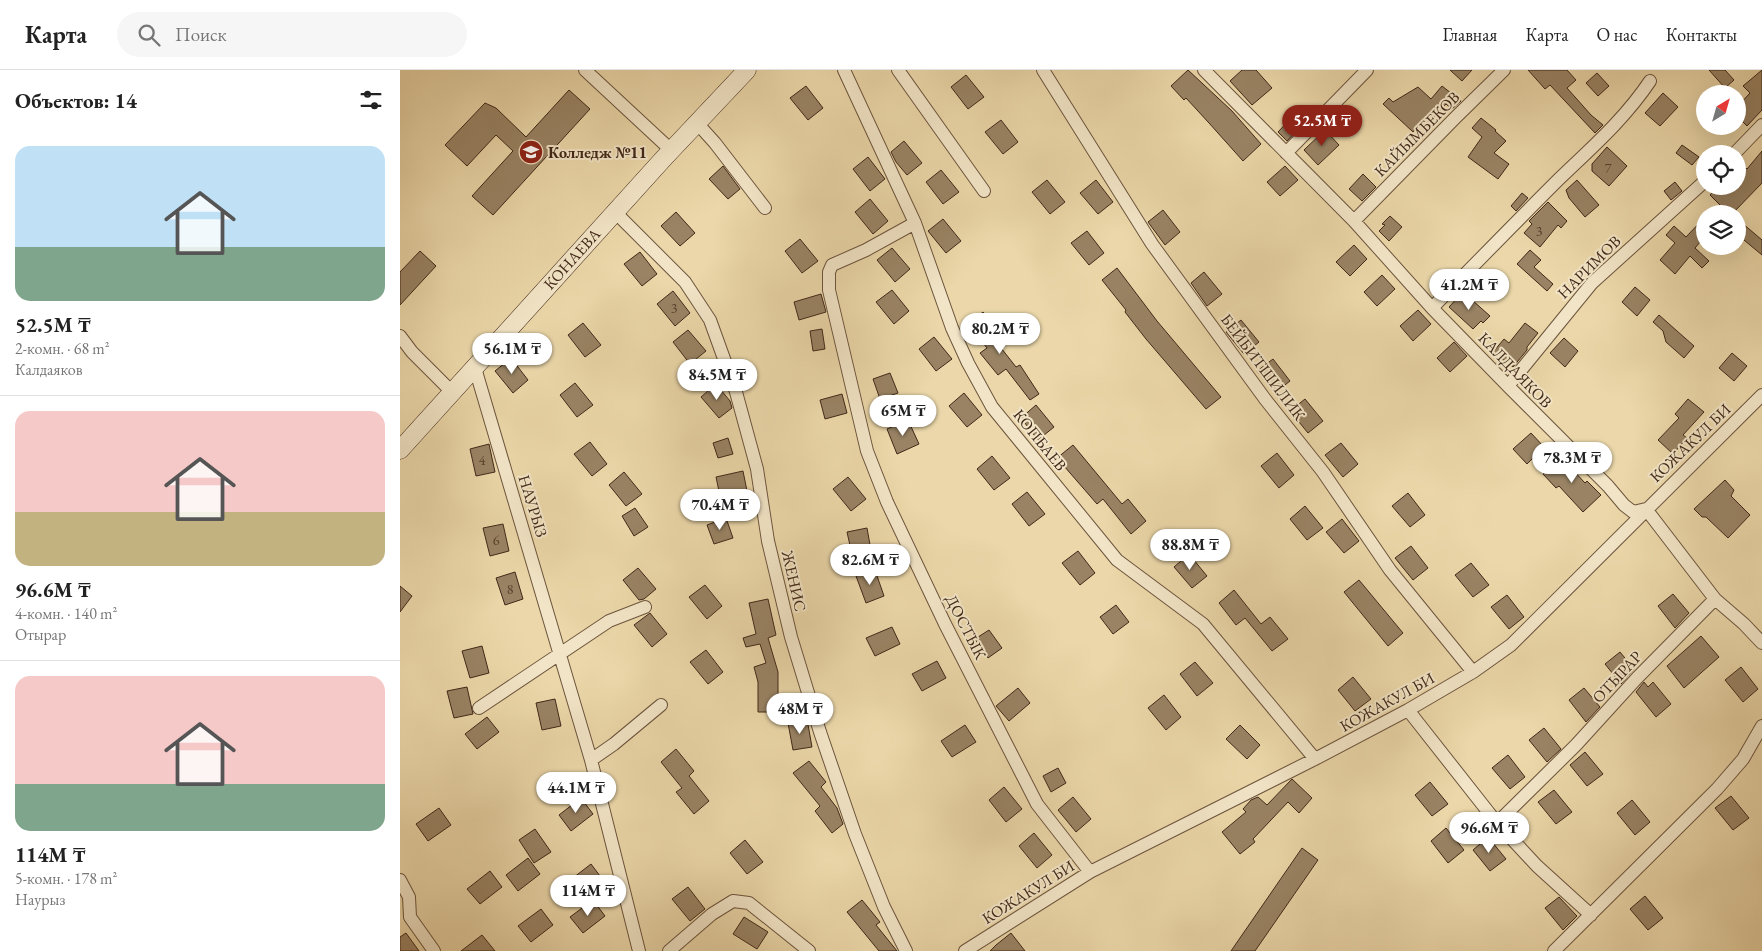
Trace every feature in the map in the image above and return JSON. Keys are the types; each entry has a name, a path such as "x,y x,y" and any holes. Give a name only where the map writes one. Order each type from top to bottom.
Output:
{"main road":[{"name":"КОНАЕВА","path":"400,450 671,150 746,70"}],"street":[{"path":"585,70 671,150"},
{"name":"КОПБАЕВ","path":"844,70 915,223 952,328 968,363 992,407 1117,560 1203,624 1314,760"},
{"path":"898,70 984,191"},
{"name":"БЕЙБИТШИЛИК","path":"1043,70 1152,244 1266,399 1324,472 1390,570 1473,672"},
{"name":"КАЛДАЯКОВ","path":"1204,70 1354,221 1432,308 1608,486 1624,505 1633,512 1646,509"},
{"path":"1286,152 1367,70"},
{"name":"КАЙЫМБЕКОВ","path":"1354,221 1504,70"},
{"path":"1432,308 1597,144 1637,100 1650,81"},
{"path":"697,123 765,208"},
{"path":"1743,145 1762,125"},
{"name":"НАРИМОВ","path":"1508,386 1592,283 1696,189"},
{"name":"ЖЕНИС","path":"616,212 686,282 710,320 736,392 757,469 768,541 790,637 820,732 862,852 884,907 906,951"},
{"name":"ДОСТЫК","path":"915,223 866,250 832,265 829,272 829,290 867,451 911,556 1037,804 1090,872"},
{"path":"400,336 412,352 452,392"},
{"name":"НАУРЫЗ","path":"474,368 591,760 639,951"},
{"name":"КОЖАКУЛ БИ","path":"965,951 1090,872 1314,760 1408,710 1473,672 1511,645 1762,395"},
{"path":"1646,509 1715,599 1744,624 1762,643"},
{"name":"ОТЫРАР","path":"1497,823 1576,745 1637,678 1715,599"},
{"path":"479,708 609,621 645,607"},
{"path":"591,760 661,704"},
{"path":"1408,710 1497,823 1536,866 1590,915"},
{"path":"1554,951 1717,789 1743,759 1762,726"},
{"path":"400,880 409,897 410,917 434,951"},
{"path":"669,951 712,914 733,901 749,903 809,951"}],"building":[{"path":"1188,70 1232,111 1261,144 1243,161 1186,98 1184,100 1171,86"},
{"path":"1242,70 1256,70 1272,88 1252,105 1230,81"},
{"path":"1450,70 1472,70 1462,81"},
{"path":"1528,70 1567,70 1576,80 1567,88 1591,115 1603,125 1595,133 1550,85 1545,89"},
{"path":"1709,70 1725,70 1734,80 1728,85 1722,85"},
{"path":"1762,70 1762,110 1747,126 1746,97 1750,93 1744,85"},
{"path":"1597,73 1609,86 1598,96 1586,83"},
{"path":"966,75 984,97 968,109 951,87"},
{"path":"806,86 823,108 808,120 790,98"},
{"path":"1442,86 1461,101 1452,109 1446,104 1428,123 1424,119 1413,132 1383,104 1389,98 1393,102 1418,87 1431,99"},
{"name":"Колледж №11","path":"569,90 590,109 493,215 472,196 513,151 496,135 467,166 445,145 485,103 496,108 526,137"},
{"path":"1663,93 1678,107 1660,126 1645,113"},
{"path":"1303,105 1312,114 1287,141 1278,132"},
{"path":"1481,118 1506,141 1494,153 1509,164 1498,179 1468,157 1482,137 1472,128"},
{"path":"1001,120 1018,142 1003,154 985,132"},
{"path":"1325,130 1339,145 1318,165 1304,150"},
{"path":"904,141 922,163 907,175 896,162 891,152"},
{"path":"1682,145 1696,155 1696,160 1692,165 1676,153"},
{"path":"1607,147 1627,166 1609,186 1592,171 1592,164"},
{"path":"1762,151 1762,183 1741,205 1720,205 1710,195 1746,195 1747,169"},
{"path":"868,157 885,179 870,191 853,169"},
{"path":"723,166 740,189 728,199 709,179"},
{"path":"1285,166 1298,180 1280,196 1267,182"},
{"path":"941,170 959,192 943,204 926,182"},
{"path":"1363,174 1376,187 1362,201 1349,189"},
{"path":"1047,180 1065,202 1050,214 1032,192"},
{"path":"1096,180 1113,202 1098,214 1080,193"},
{"path":"1577,180 1599,205 1585,217 1569,198 1566,190"},
{"path":"1675,182 1682,191 1671,200 1664,191"},
{"path":"1522,193 1528,198 1516,211 1511,206"},
{"path":"870,199 888,221 873,234 855,212"},
{"path":"1548,202 1567,221 1561,228 1558,225 1540,247 1524,233 1532,224 1529,221"},
{"path":"1163,210 1180,232 1165,245 1148,222"},
{"path":"676,212 695,233 680,246 661,226"},
{"path":"1390,216 1402,227 1389,241 1379,231 1385,225 1382,224"},
{"path":"943,219 961,241 946,253 928,231"},
{"path":"1674,226 1686,237 1696,226 1696,255 1703,255 1709,261 1702,268 1690,256 1675,274 1660,260 1675,243 1666,235"},
{"path":"1746,226 1762,240 1762,255 1746,242"},
{"path":"1087,231 1104,253 1089,265 1071,243"},
{"path":"800,239 818,261 802,273 785,251"},
{"path":"1354,245 1367,259 1350,276 1336,262"},
{"path":"892,248 910,269 895,282 877,260"},
{"path":"1530,250 1541,260 1534,267 1553,284 1547,291 1517,264"},
{"path":"420,251 436,266 400,305 400,272"},
{"path":"640,252 657,274 642,286 624,264"},
{"path":"1117,268 1157,321 1221,397 1206,409 1146,339 1102,280"},
{"path":"1204,272 1222,294 1207,306 1191,283"},
{"path":"1382,275 1395,289 1377,306 1364,292"},
{"path":"1635,287 1650,300 1637,316 1622,302"},
{"path":"892,290 909,311 894,324 876,302"},
{"path":"673,291 690,313 675,326 657,304"},
{"path":"1463,292 1490,316 1473,329 1449,307"},
{"path":"821,294 826,312 799,320 794,302"},
{"path":"1418,310 1431,324 1413,341 1400,326"},
{"path":"983,312 1001,334 994,339 1016,367 1020,365 1039,394 1030,400 1006,369 998,375 980,353 987,348 968,324"},
{"path":"1659,315 1694,346 1684,358 1666,342 1663,331 1653,322"},
{"path":"1241,320 1259,342 1244,354 1226,332"},
{"path":"583,323 601,345 585,357 568,335"},
{"path":"1525,323 1538,333 1513,367 1493,352 1504,339 1509,343"},
{"path":"822,329 825,349 813,351 810,331"},
{"path":"688,330 706,351 690,364 673,342"},
{"path":"934,337 952,359 936,371 919,349"},
{"path":"1564,338 1578,351 1565,367 1550,353"},
{"path":"1454,342 1467,356 1450,372 1437,358"},
{"path":"1732,353 1747,366 1734,381 1719,368"},
{"path":"511,358 528,380 513,393 495,371"},
{"path":"1273,359 1290,381 1275,393 1257,371"},
{"path":"890,373 898,393 880,399 873,379"},
{"path":"575,383 593,405 577,417 560,395"},
{"path":"716,384 730,401 732,408 719,418 701,397"},
{"path":"964,393 982,415 967,427 949,406"},
{"path":"842,394 847,413 825,419 820,400"},
{"path":"1305,399 1323,421 1308,433 1290,411"},
{"path":"1688,399 1704,412 1683,435 1687,438 1673,454 1658,440 1679,418 1675,414"},
{"path":"1036,405 1054,427 1038,440 1021,418"},
{"path":"908,420 919,444 897,454 887,429"},
{"path":"1531,433 1544,447 1527,464 1513,449"},
{"path":"728,438 733,454 718,458 713,443"},
{"path":"590,442 607,464 592,476 574,454"},
{"path":"1341,443 1358,464 1343,477 1325,455"},
{"path":"489,444 495,472 476,476 470,449"},
{"path":"1073,445 1122,504 1128,499 1146,521 1131,534 1103,499 1097,504 1057,458"},
{"path":"1277,453 1294,475 1279,488 1261,466"},
{"path":"992,456 1010,478 994,490 977,469"},
{"path":"1561,457 1585,483 1587,481 1601,495 1583,512 1559,486 1556,488 1543,474"},
{"path":"743,471 747,491 720,496 716,477"},
{"path":"624,472 642,494 626,506 609,485"},
{"path":"848,477 866,499 851,511 833,489"},
{"path":"1725,480 1734,490 1731,496 1750,515 1728,538 1706,517 1702,517 1694,509"},
{"path":"1027,492 1045,514 1029,526 1012,504"},
{"path":"1408,493 1425,515 1410,527 1392,506"},
{"path":"1305,506 1323,528 1307,540 1290,519"},
{"path":"635,508 648,527 634,536 622,516"},
{"path":"726,518 733,538 714,544 707,525"},
{"path":"1342,519 1359,541 1344,553 1326,532"},
{"path":"503,524 509,551 490,556 483,528"},
{"path":"867,528 872,556 853,559 847,532"},
{"path":"1411,546 1428,568 1413,580 1395,558"},
{"path":"1078,551 1095,573 1080,585 1062,563"},
{"path":"1189,554 1207,576 1192,588 1174,567"},
{"path":"1471,563 1489,585 1473,597 1455,575"},
{"path":"638,568 656,589 644,599 639,600 623,580"},
{"path":"875,570 884,596 866,603 856,576"},
{"path":"515,572 523,599 505,605 496,578"},
{"path":"1359,580 1403,633 1388,646 1344,592"},
{"path":"705,585 722,606 707,619 689,597"},
{"path":"400,586 412,596 400,612"},
{"path":"1234,590 1261,624 1270,617 1288,639 1272,651 1245,618 1236,625 1219,603"},
{"path":"1673,594 1689,613 1675,628 1658,606"},
{"path":"1507,595 1524,617 1509,629 1491,607"},
{"path":"768,599 776,635 768,638 778,672 778,712 758,712 758,682 754,667 766,663 760,644 746,647 743,638 756,634 749,603"},
{"path":"1116,605 1129,622 1113,634 1100,617"},
{"path":"650,613 667,634 652,647 634,625"},
{"path":"892,627 900,644 875,656 866,638"},
{"path":"989,630 1002,648 988,658 975,639"},
{"path":"1701,636 1719,657 1684,688 1667,666"},
{"path":"482,646 489,673 470,678 462,651"},
{"path":"706,650 723,672 708,684 690,662"},
{"path":"1620,652 1634,669 1621,684 1605,664"},
{"path":"937,661 946,678 922,691 912,674"},
{"path":"1195,662 1213,683 1197,696 1180,674"},
{"path":"1741,667 1758,689 1743,702 1725,680"},
{"path":"1353,677 1371,699 1355,711 1338,690"},
{"path":"1644,682 1648,687 1653,682 1671,704 1656,717 1636,692"},
{"path":"467,687 473,714 454,718 447,691"},
{"path":"1018,688 1030,703 1009,721 996,706"},
{"path":"1584,688 1600,707 1586,722 1569,700"},
{"path":"1164,695 1181,717 1166,730 1148,708"},
{"path":"555,699 561,726 542,730 536,703"},
{"path":"487,717 499,732 477,749 465,734"},
{"path":"807,719 812,747 793,750 788,723"},
{"path":"965,725 976,742 952,757 941,741"},
{"path":"1240,725 1260,745 1247,759 1226,739"},
{"path":"1544,728 1561,749 1547,762 1529,740"},
{"path":"676,749 694,771 689,776 709,801 694,814 676,792 682,788 661,762"},
{"path":"1585,752 1603,774 1587,786 1570,765"},
{"path":"1508,755 1525,777 1510,789 1492,768"},
{"path":"809,761 826,782 821,787 837,808 843,824 832,833 815,811 820,806 793,773"},
{"path":"1058,768 1066,783 1051,792 1043,776"},
{"path":"1292,779 1312,798 1299,813 1288,802 1253,839 1255,842 1240,854 1222,832 1246,812 1243,809 1251,800 1258,797 1267,805"},
{"path":"1430,782 1448,804 1432,816 1415,795"},
{"path":"1004,787 1022,809 1006,822 989,800"},
{"path":"1554,790 1572,812 1556,824 1538,802"},
{"path":"1731,796 1749,818 1733,830 1715,808"},
{"path":"1073,797 1091,819 1076,832 1058,810"},
{"path":"581,798 593,814 571,831 559,815"},
{"path":"1632,800 1650,822 1635,835 1617,813"},
{"path":"439,808 451,825 428,841 416,824"},
{"path":"1446,828 1464,850 1448,863 1431,841"},
{"path":"535,829 551,852 534,863 519,840"},
{"path":"1034,833 1052,855 1037,868 1019,846"},
{"path":"1488,837 1506,859 1490,871 1473,850"},
{"path":"745,840 763,862 747,874 730,853"},
{"path":"1302,848 1318,860 1255,951 1231,951"},
{"path":"528,858 540,874 518,891 506,875"},
{"path":"591,864 603,880 581,897 569,881"},
{"path":"490,871 502,887 480,904 467,889"},
{"path":"688,887 705,909 690,921 672,899"},
{"path":"1645,896 1663,918 1648,930 1630,909"},
{"path":"1559,897 1577,916 1563,930 1545,908"},
{"path":"593,900 605,916 583,933 570,917"},
{"path":"862,900 880,922 876,925 897,951 879,951 847,912"},
{"path":"541,909 553,925 531,942 518,926"},
{"path":"744,917 768,932 757,949 733,934"},
{"path":"406,933 419,951 400,951 400,937"},
{"path":"1011,933 1025,951 990,951 996,945"},
{"path":"482,935 495,951 461,951"}],"place":[{"name":"Колледж №11","path":"531,152"}]}
